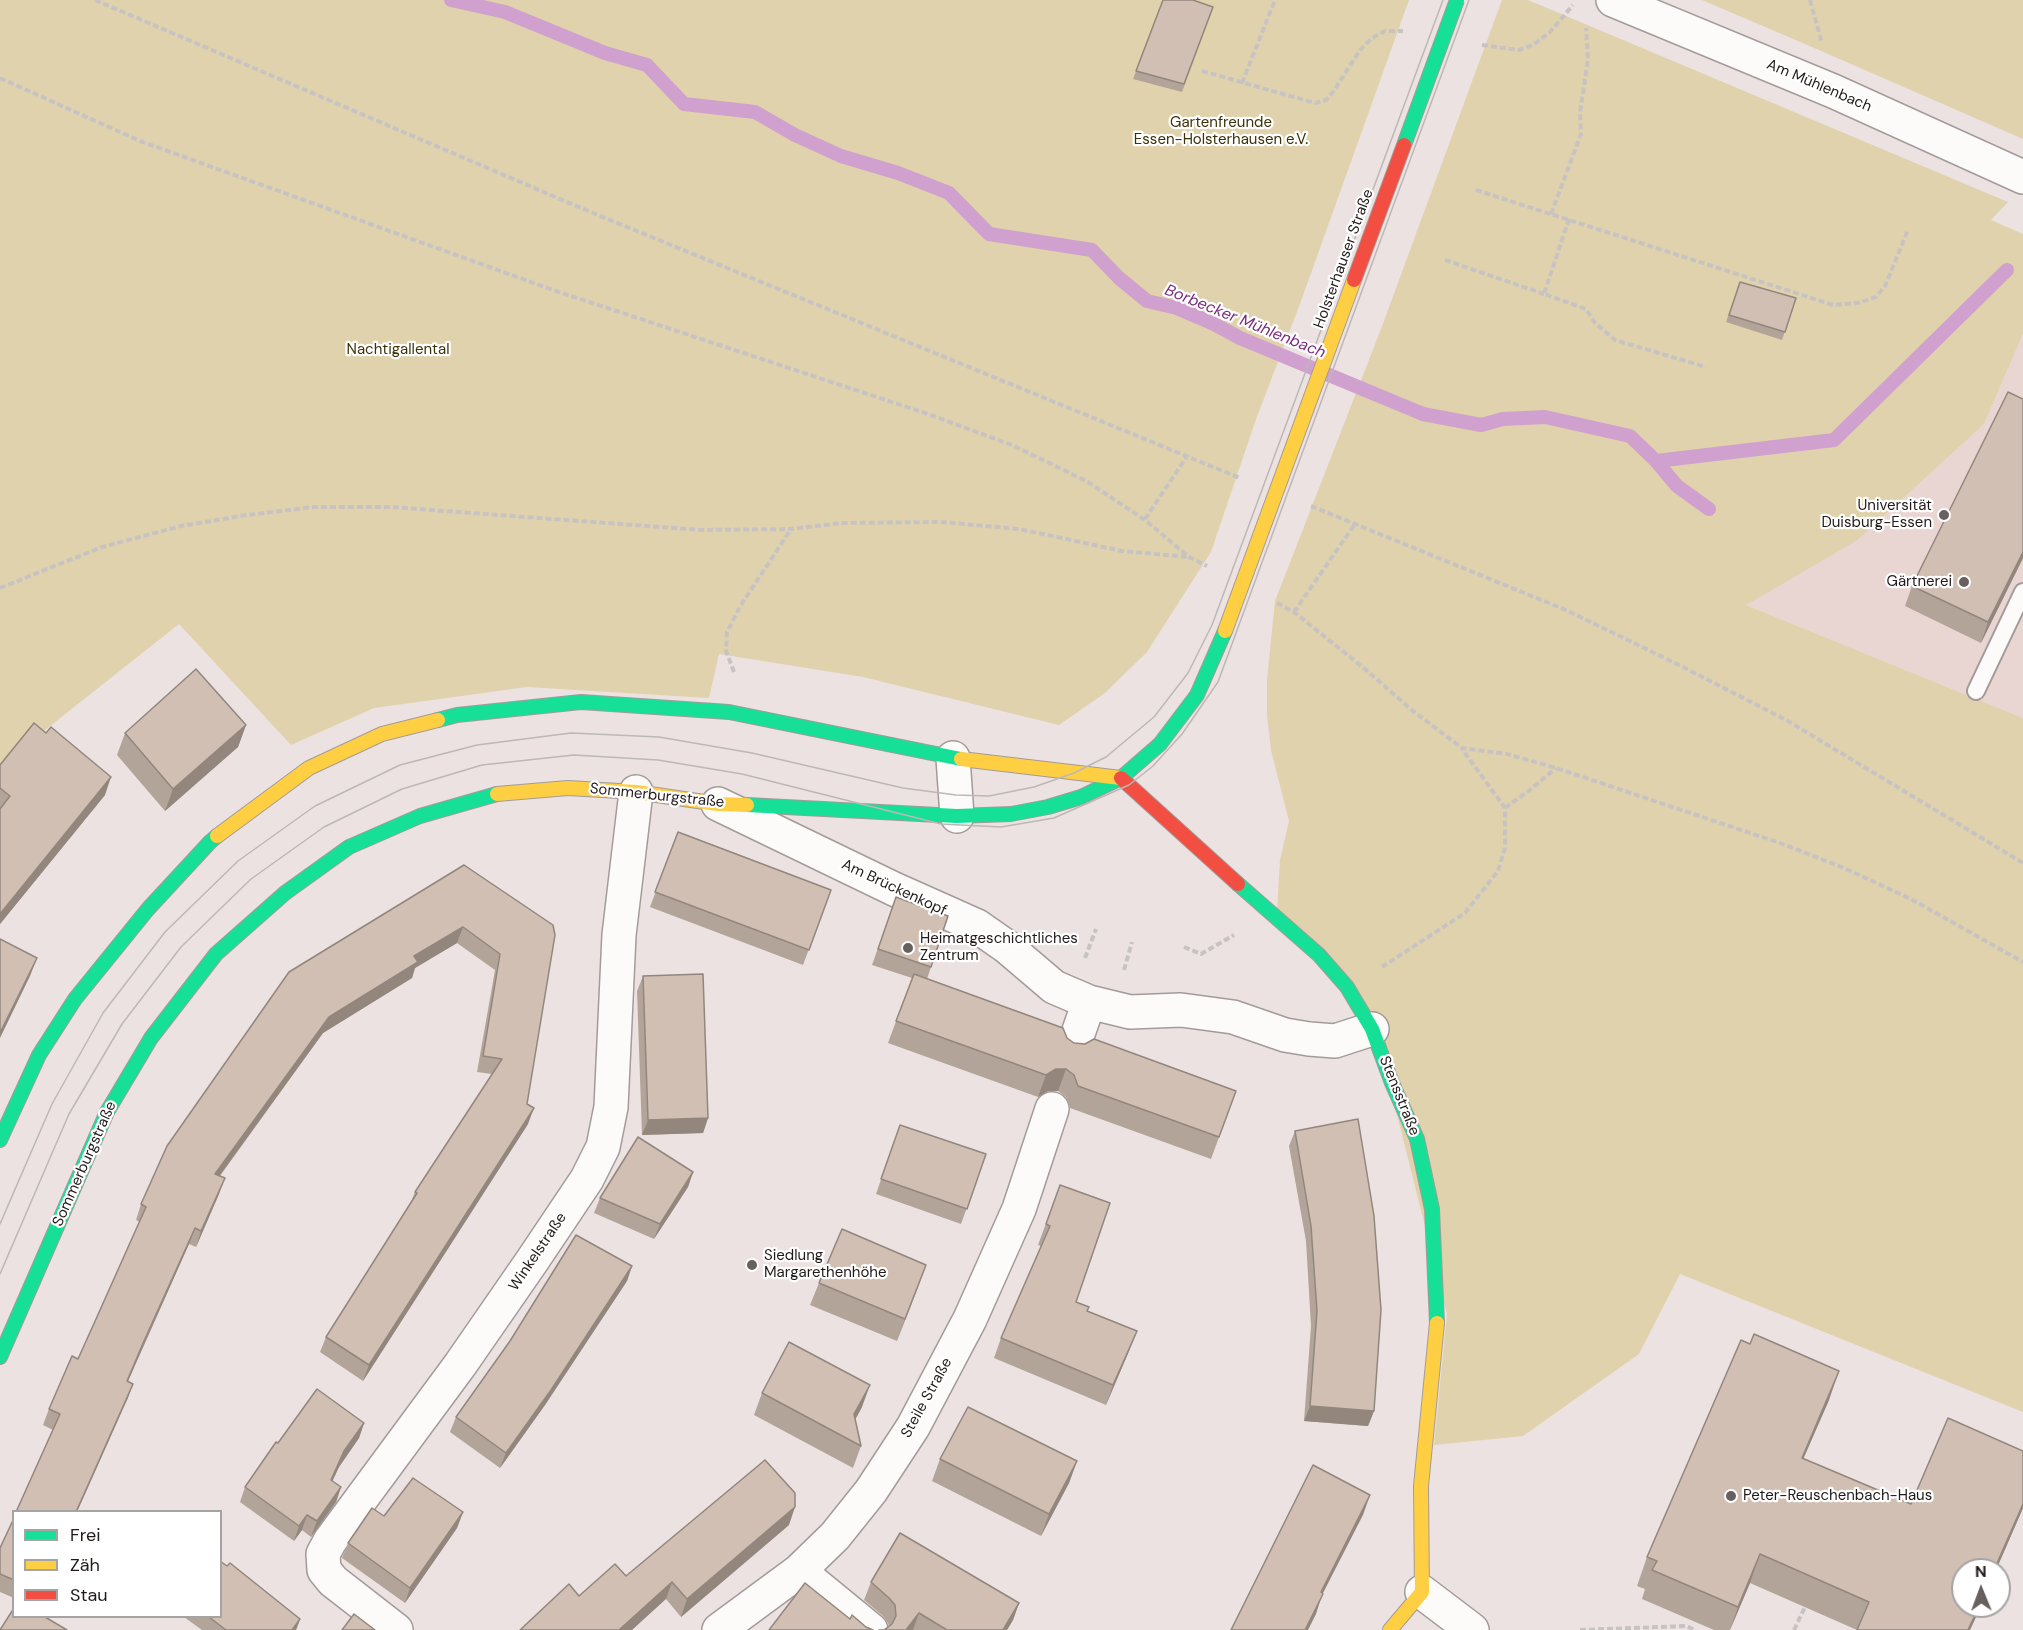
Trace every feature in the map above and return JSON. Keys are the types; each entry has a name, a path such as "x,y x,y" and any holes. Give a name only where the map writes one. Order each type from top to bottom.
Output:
{"street":[{"name":"Holsterhauser Straße","path":"1225,631 1457,0"},
{"name":"Am Mühlenbach","path":"1612,0 1833,92 2023,177"},
{"name":"Sommerburgstraße","path":"0,1357 107,1112 151,1038 216,954 285,892 349,847 420,816 496,794 568,788 636,792 718,804 957,816 1011,814 1048,807 1081,797 1121,778 1160,744 1197,695 1225,631"},
{"path":"0,1140 39,1055 75,999 148,909 210,842 309,768 382,734 457,715 581,702 729,712 953,758 1121,778"},
{"path":"953,758 957,816"},
{"name":"Stensstraße","path":"1121,778 1319,955 1347,987 1372,1029 1392,1083 1417,1139 1432,1209 1438,1316 1421,1486 1422,1592"},
{"name":"Winkelstraße","path":"396,1630 333,1581 324,1570 323,1554 330,1541 500,1308 587,1179 603,1147 611,1107 620,936 636,792"},
{"name":"Am Brückenkopf","path":"718,804 894,889 977,926 1007,947 1054,987 1089,1002 1130,1012 1181,1010 1233,1017 1285,1035 1309,1039 1335,1041 1372,1029"},
{"path":"1073,1048 1089,1002"},
{"name":"Steile Straße","path":"718,1630 799,1571 836,1536 872,1491 913,1426 970,1319 1019,1209 1052,1109"},
{"path":"799,1571 871,1630"},
{"path":"1390,1630 1422,1592 1472,1630"}],"lane":[{"path":"1976,691 2023,592"}],"path":[{"path":"95,0 588,212 1232,475"},
{"path":"1242,83 1275,0"},
{"path":"1551,214 1581,134 1580,113 1588,59 1586,22"},
{"path":"0,78 140,141 556,291 928,414 1012,445 1088,482 1145,520 1189,557 1210,568"},
{"path":"1476,190 1833,305 1858,303 1876,297 1884,286 1908,230"},
{"path":"1544,294 1569,219"},
{"path":"1445,261 1586,309 1595,323 1615,340 1706,366"},
{"path":"1145,520 1186,458"},
{"path":"0,588 102,547 181,526 314,507 391,507 701,530 791,529 842,523 940,522 1019,529 1122,551 1189,557"},
{"path":"1316,508 1566,610 1677,664 1788,721 2023,863"},
{"path":"1294,612 1355,524"},
{"path":"734,672 726,651 727,632 741,605 791,529"},
{"path":"1273,601 1294,612 1461,748 1505,808 1505,848 1498,871 1465,913 1419,944 1347,987"},
{"path":"1461,748 1507,754 1556,768 1780,843 1844,868 1911,899 2023,962"},
{"path":"1505,808 1556,768"},
{"path":"1184,947 1201,954 1272,915"},
{"path":"1085,958 1096,929"},
{"path":"1123,973 1132,942"},
{"path":"1794,1630 1805,1607"},
{"path":"1580,1630 1686,1626 1695,1630"}],"shaded area":[{"name":"Universität Duisburg-Essen","path":"2023,334 2023,718 1746,605 1984,424"}],"green space":[{"name":"Nachtigallental","path":"0,0 1409,0 1255,422 1211,552 1147,652 1105,693 1059,725 863,677 719,654 709,698 527,687 374,708 291,745 179,624 21,749 0,773"},
{"path":"1502,0 1528,0 2008,202 1991,220 2023,234 2023,334 1984,424 1856,541 1746,605 2023,718 2023,1412 1680,1274 1639,1354 1523,1436 1434,1445 1447,1314 1374,1023 1277,912 1280,860 1289,821 1271,750 1267,715 1267,680 1275,601 1381,329"},
{"path":"1702,0 2023,0 2023,139 1812,47"}],"building":[{"path":"1163,0 1193,0 1213,7 1184,84 1136,71"},
{"path":"1740,282 1796,298 1785,332 1729,315"},
{"path":"2008,392 2023,399 2023,552 1988,622 1912,586"},
{"path":"196,669 246,725 173,789 125,733"},
{"path":"34,723 46,733 51,727 111,777 0,914 0,809 10,796 0,788 0,765"},
{"path":"678,832 831,890 809,950 655,892"},
{"path":"464,865 553,925 555,935 527,1104 534,1108 369,1365 326,1337 417,1193 415,1192 502,1059 483,1056 500,954 463,927 414,956 418,962 329,1017 215,1174 225,1178 201,1231 195,1228 144,1341 127,1381 133,1384 77,1510 17,1510 60,1414 49,1409 72,1356 78,1359 96,1319 146,1207 141,1204 167,1146 289,972"},
{"name":"Heimatgeschichtliches Zentrum","path":"896,897 948,916 931,967 878,949"},
{"path":"0,939 37,958 0,1033"},
{"path":"703,974 708,1118 648,1120 643,976"},
{"path":"914,974 1063,1028 1067,1038 1074,1043 1085,1044 1094,1039 1236,1091 1219,1137 1078,1086 1074,1075 1066,1069 1056,1069 1046,1075 896,1021"},
{"path":"1358,1119 1374,1216 1381,1310 1374,1411 1310,1406 1317,1311 1311,1226 1295,1131"},
{"path":"900,1125 986,1154 967,1209 881,1179"},
{"path":"638,1137 693,1172 660,1224 600,1198"},
{"path":"1060,1185 1110,1203 1076,1302 1089,1307 1087,1311 1137,1331 1113,1385 1001,1338 1050,1226 1046,1224"},
{"path":"842,1229 926,1265 905,1319 819,1283"},
{"path":"576,1235 632,1266 551,1390 506,1453 456,1417 510,1341"},
{"name":"Peter-Reuschenbach-Haus","path":"1754,1334 1839,1371 1802,1458 1911,1504 1948,1418 2023,1451 2023,1504 1999,1558 1951,1558 1951,1618 1974,1618 1968,1630 1857,1630 1869,1602 1760,1554 1738,1607 1652,1570 1657,1561 1647,1557 1741,1340 1750,1344"},
{"path":"789,1342 870,1385 854,1414 861,1446 762,1393"},
{"path":"317,1389 364,1423 344,1451 331,1480 341,1487 317,1521 307,1515 299,1526 245,1487"},
{"path":"968,1407 1077,1461 1049,1514 940,1459"},
{"path":"765,1460 795,1493 795,1507 687,1599 672,1582 619,1630 520,1630 569,1584 579,1596 615,1564 626,1576"},
{"path":"1313,1465 1370,1495 1321,1592 1323,1594 1305,1630 1231,1630"},
{"path":"413,1478 463,1512 410,1588 348,1543 372,1508 384,1516"},
{"path":"12,1522 12,1579 0,1574 0,1548"},
{"path":"900,1533 1019,1603 1003,1630 947,1630 919,1613 906,1630 884,1630 892,1624 896,1616 895,1605 871,1582"},
{"path":"222,1562 227,1566 230,1563 300,1619 292,1630 226,1630 210,1618 222,1618"},
{"path":"805,1583 850,1619 852,1615 873,1630 769,1630"},
{"path":"12,1611 12,1618 47,1618 67,1630 0,1630"},
{"path":"354,1614 375,1630 342,1630"}],"waterway":[{"name":"Borbecker Mühlenbach","path":"451,0 505,12 605,53 647,65 684,104 755,112 795,135 841,156 898,173 949,193 989,234 1092,250 1119,278 1147,301 1177,308 1240,338 1423,414 1481,425 1503,419 1545,417 1630,436 1656,461 1677,486 1709,509"},
{"path":"1656,461 1834,440 2007,270"}],"tram line":[{"path":"0,1224 52,1104 103,1013 165,932 238,861 315,806 400,765 477,745 571,733 659,737 752,753 903,788 956,795 989,796 1034,787 1074,773 1106,757 1154,717 1188,673 1212,625 1443,0"},
{"path":"0,1274 69,1114 122,1024 181,947 251,879 324,827 402,789 482,765 574,755 658,760 742,774 941,824 1001,827 1054,818 1129,785 1153,766 1182,734 1218,682 1469,0"}],"traffic: fast":[{"path":"1404,145 1457,0"},
{"path":"747,805 957,816 1011,814 1048,807 1081,797 1121,778 1160,744 1197,695 1225,631"},
{"path":"438,720 457,715 581,702 729,712 961,759"},
{"path":"0,1357 107,1112 151,1038 216,954 285,893 349,847 420,816 497,794"},
{"path":"0,1140 39,1055 75,999 148,909 217,836"},
{"path":"1238,884 1319,955 1347,987 1372,1029 1392,1083 1417,1139 1432,1209 1437,1323"}],"traffic: slow":[{"path":"1225,631 1354,280"},
{"path":"217,836 309,768 382,734 438,720"},
{"path":"961,759 1121,778"},
{"path":"497,794 568,788 636,792 718,804 747,805"},
{"path":"1390,1630 1422,1592 1421,1486 1437,1323"}],"traffic: jam":[{"path":"1354,280 1404,145"},
{"path":"1121,778 1238,884"}],"place":[{"name":"Universität Duisburg-Essen","path":"1944,515"},
{"name":"Gärtnerei","path":"1964,582"},
{"name":"Heimatgeschichtliches Zentrum","path":"908,948"},
{"name":"Siedlung Margarethenhöhe","path":"752,1265"},
{"name":"Peter-Reuschenbach-Haus","path":"1731,1496"}],"park label":[{"name":"Gartenfreunde Essen-Holsterhausen e.V.","path":"1221,132"}]}
